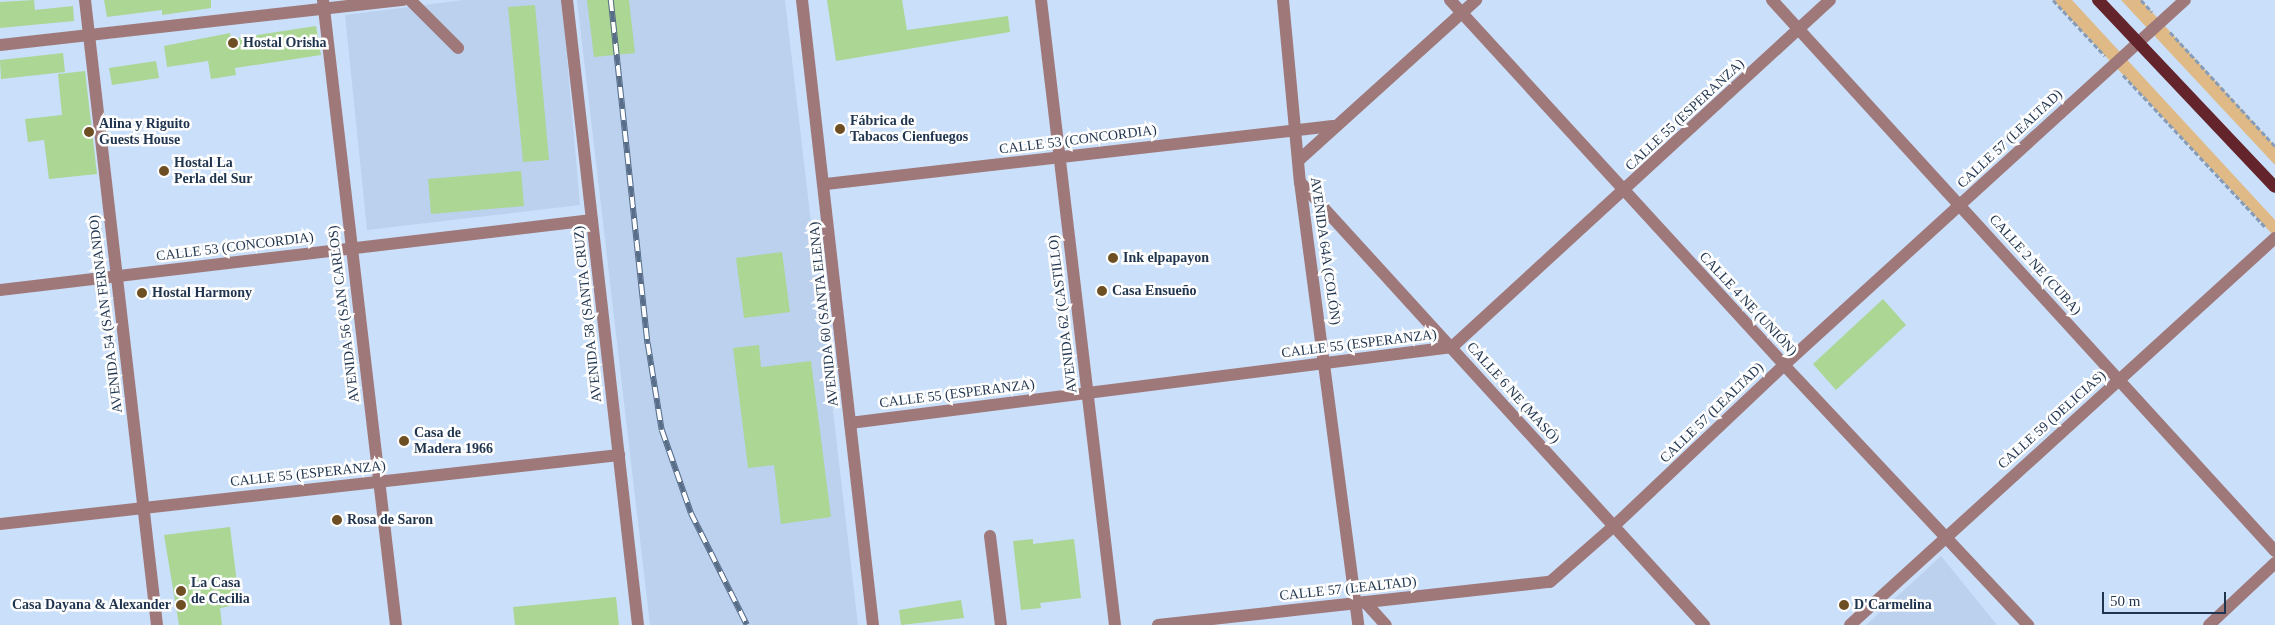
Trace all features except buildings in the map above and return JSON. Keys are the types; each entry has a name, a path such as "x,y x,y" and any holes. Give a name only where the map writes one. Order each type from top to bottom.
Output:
{"main road":[{"path":"2098,0 2275,187"}],"street":[{"name":"AVENIDA 54 (SAN FERNANDO)","path":"86,0 157,625"},
{"path":"0,45 90,36 324,5 404,0"},
{"path":"410,0 458,48"},
{"name":"AVENIDA 58 (SANTA CRUZ)","path":"567,0 638,625"},
{"name":"AVENIDA 60 (SANTA ELENA)","path":"802,0 826,184 873,625"},
{"name":"AVENIDA 62 (CASTILLO)","path":"1041,0 1115,625"},
{"name":"AVENIDA 64A (COLÓN)","path":"1283,0 1300,182 1361,603 1358,625"},
{"name":"CALLE 4 NE (UNIÓN)","path":"1450,0 1784,365 2028,625"},
{"path":"1299,160 1333,126 1476,0"},
{"name":"CALLE 2 NE (CUBA)","path":"1772,0 2275,551"},
{"name":"CALLE 55 (ESPERANZA)","path":"850,423 1452,347 1830,0"},
{"name":"CALLE 57 (LEALTAD)","path":"1158,625 1550,582 1614,526 1784,365 1961,206 2112,64 2184,0"},
{"name":"AVENIDA 56 (SAN CARLOS)","path":"324,5 396,625"},
{"name":"CALLE 53 (CONCORDIA)","path":"826,184 1333,126"},
{"name":"CALLE 6 NE (MASÓ)","path":"1300,182 1704,625"},
{"name":"CALLE 53 (CONCORDIA)","path":"0,290 117,278 352,247 592,220"},
{"name":"CALLE 59 (DELICIAS)","path":"1850,625 1944,536 2119,380 2272,234"},
{"name":"CALLE 55 (ESPERANZA)","path":"0,524 619,455"},
{"path":"990,536 1001,625"},
{"path":"2209,625 2275,563"},
{"path":"1361,603 1386,625"}],"path":[{"path":"2053,0 2272,234"},
{"path":"2141,0 2275,146"}],"shaded area":[{"path":"464,0 562,0 580,205 367,230 345,15"},
{"path":"577,0 785,0 858,625 650,625"},
{"path":"2053,0 2072,0 2275,220 2275,237"},
{"path":"2121,0 2141,0 2275,146 2275,165"},
{"path":"1941,556 1997,625 1866,625"}],"railway":[{"path":"611,0 648,344 662,430 691,513 747,625"}],"place":[{"name":"Hostal Orisha","path":"233,43"},
{"name":"Fábrica de Tabacos Cienfuegos","path":"840,129"},
{"name":"Alina y Riguito Guests House","path":"89,132"},
{"name":"Hostal La Perla del Sur","path":"164,171"},
{"name":"Ink elpapayon","path":"1113,258"},
{"name":"Casa Ensueño","path":"1102,291"},
{"name":"Hostal Harmony","path":"142,293"},
{"name":"Casa de Madera 1966","path":"404,441"},
{"name":"Rosa de Saron","path":"337,520"},
{"name":"La Casa de Cecilia","path":"181,591"},
{"name":"Casa Dayana & Alexander","path":"181,605"},
{"name":"D'Carmelina","path":"1844,605"}]}
